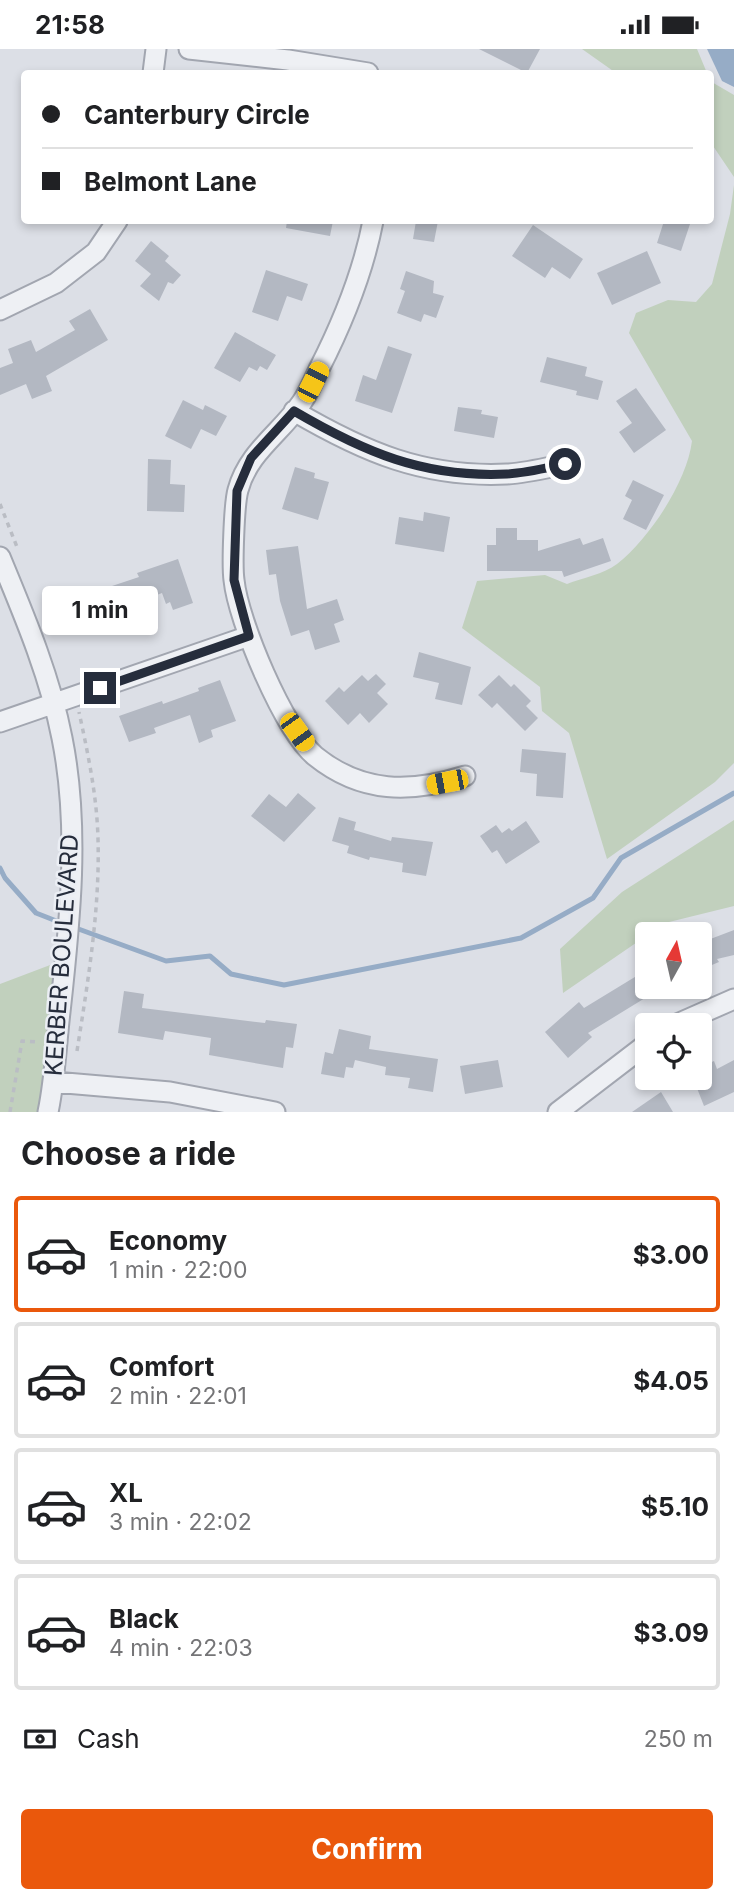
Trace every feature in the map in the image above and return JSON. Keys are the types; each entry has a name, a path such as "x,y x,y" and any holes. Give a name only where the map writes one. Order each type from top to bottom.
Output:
{"street":[{"path":"153,70 156,49"},
{"path":"190,49 350,70"},
{"path":"0,310 56,283 96,252 115,224"},
{"path":"372,224 343,323 303,402 251,458 237,491 234,580 249,636 281,709 313,754 332,767 376,785 407,789 465,776"},
{"path":"294,411 337,436 387,459 430,470 510,474 565,464"},
{"name":"KERBER BOULEVARD","path":"0,557 23,611 62,738 71,824 69,924 54,1082 48,1112"},
{"path":"0,722 249,636"},
{"path":"702,1013 734,999"},
{"path":"558,1112 635,1053"},
{"path":"54,1082 170,1093 275,1112"}],"path":[{"path":"10,1112 22,1041 77,1048"}],"green space":[{"path":"582,49 697,49 706,70 612,70"},
{"path":"714,83 734,95 734,177 714,147"},
{"path":"734,185 734,763 715,782 607,859 569,733 542,711 540,687 462,628 477,581 545,575 567,584 599,573 617,564 629,553 665,509 683,474 692,441 629,333 636,313 668,300 696,302 712,284 730,214"},
{"path":"734,820 734,906 669,922 635,922 635,944 563,993 560,949 622,892"},
{"path":"66,959 48,1112 0,1112 0,984"}],"water":[{"path":"707,49 734,49 734,87 722,81"}],"building":[{"path":"479,49 540,49 529,70 521,70"},
{"path":"287,224 332,224 330,236 286,228"},
{"path":"416,224 437,224 434,242 413,239"},
{"path":"663,224 690,224 681,251 657,243"},
{"path":"533,225 583,259 570,279 552,267 545,278 512,256"},
{"path":"151,241 169,256 165,261 181,275 173,284 168,282 159,301 140,286 151,274 135,261"},
{"path":"647,251 661,283 612,305 597,273"},
{"path":"266,270 308,284 302,301 287,296 278,321 252,312"},
{"path":"406,271 434,281 433,293 444,296 436,318 424,314 421,322 397,313 405,291 400,289"},
{"path":"90,309 108,340 46,376 52,391 32,399 26,384 0,395 0,368 13,363 8,349 31,340 36,352 75,330 69,321"},
{"path":"235,332 276,355 267,370 260,366 257,371 249,367 240,382 214,368"},
{"path":"388,346 412,354 392,413 355,401 363,375 376,380"},
{"path":"547,357 587,367 585,376 603,381 598,400 576,395 577,391 540,382"},
{"path":"636,388 666,430 634,453 619,432 632,423 616,401"},
{"path":"183,400 203,410 205,405 227,416 216,436 201,429 191,449 165,436"},
{"path":"458,407 482,410 481,414 498,417 494,438 454,431"},
{"path":"148,459 171,460 170,484 185,485 184,512 147,511"},
{"path":"295,467 315,473 314,478 329,482 318,520 282,509"},
{"path":"633,480 664,495 646,530 623,519 632,500 625,496"},
{"path":"424,512 450,517 444,552 395,544 399,517 423,521"},
{"path":"496,528 517,528 517,540 538,540 538,551 580,538 583,545 603,538 611,561 564,577 562,571 487,571 487,545 496,545"},
{"path":"298,546 307,609 337,599 344,620 334,624 340,642 315,650 309,630 291,636 280,601 276,574 269,575 266,550"},
{"path":"178,559 193,603 173,610 170,602 166,604 162,593 133,604 139,622 119,628 113,610 90,618 82,596 139,577 137,573"},
{"path":"419,652 471,667 462,705 435,699 439,683 413,677"},
{"path":"376,674 386,684 377,693 388,704 369,723 360,713 348,725 325,701 339,687 344,692 362,675 368,681"},
{"path":"499,675 511,687 514,684 531,701 526,706 538,718 525,731 497,703 492,708 478,695"},
{"path":"220,680 236,721 211,730 213,737 199,743 190,715 154,728 156,733 129,742 119,716 162,701 163,704"},
{"path":"522,749 566,753 563,798 536,796 537,774 520,772"},
{"path":"298,793 316,808 284,842 251,816 269,794 286,807"},
{"path":"339,817 356,822 354,830 391,841 392,837 433,842 426,876 402,872 403,863 370,857 369,860 347,853 349,846 332,841"},
{"path":"526,821 540,842 506,864 497,850 492,853 480,836 496,825 502,833 509,828 512,831"},
{"path":"734,930 734,955 717,959 719,962 712,965 712,938"},
{"path":"635,977 635,999 643,999 588,1033 592,1037 568,1058 545,1032 579,1002 584,1008"},
{"path":"124,991 144,994 142,1008 265,1023 266,1020 297,1024 293,1048 286,1047 283,1068 209,1055 211,1038 165,1031 163,1040 118,1033"},
{"path":"339,1029 371,1036 369,1049 438,1059 433,1092 408,1088 410,1078 385,1075 386,1067 355,1060 353,1068 346,1067 344,1078 321,1074 325,1052 333,1054"},
{"path":"498,1060 503,1087 465,1094 460,1066"},
{"path":"734,1060 734,1092 704,1106 698,1090 712,1090 712,1062 714,1061 717,1069"},
{"path":"661,1092 673,1112 632,1112"}],"waterway":[{"path":"73,927 166,961 210,956 231,974 284,985 521,938 593,898 621,858 734,793"},
{"path":"0,868 5,878 36,913 64,924"}],"route":[{"path":"100,688 249,636 234,580 237,491 251,458 294,411 337,436 387,459 430,470 510,474 565,464"}]}
